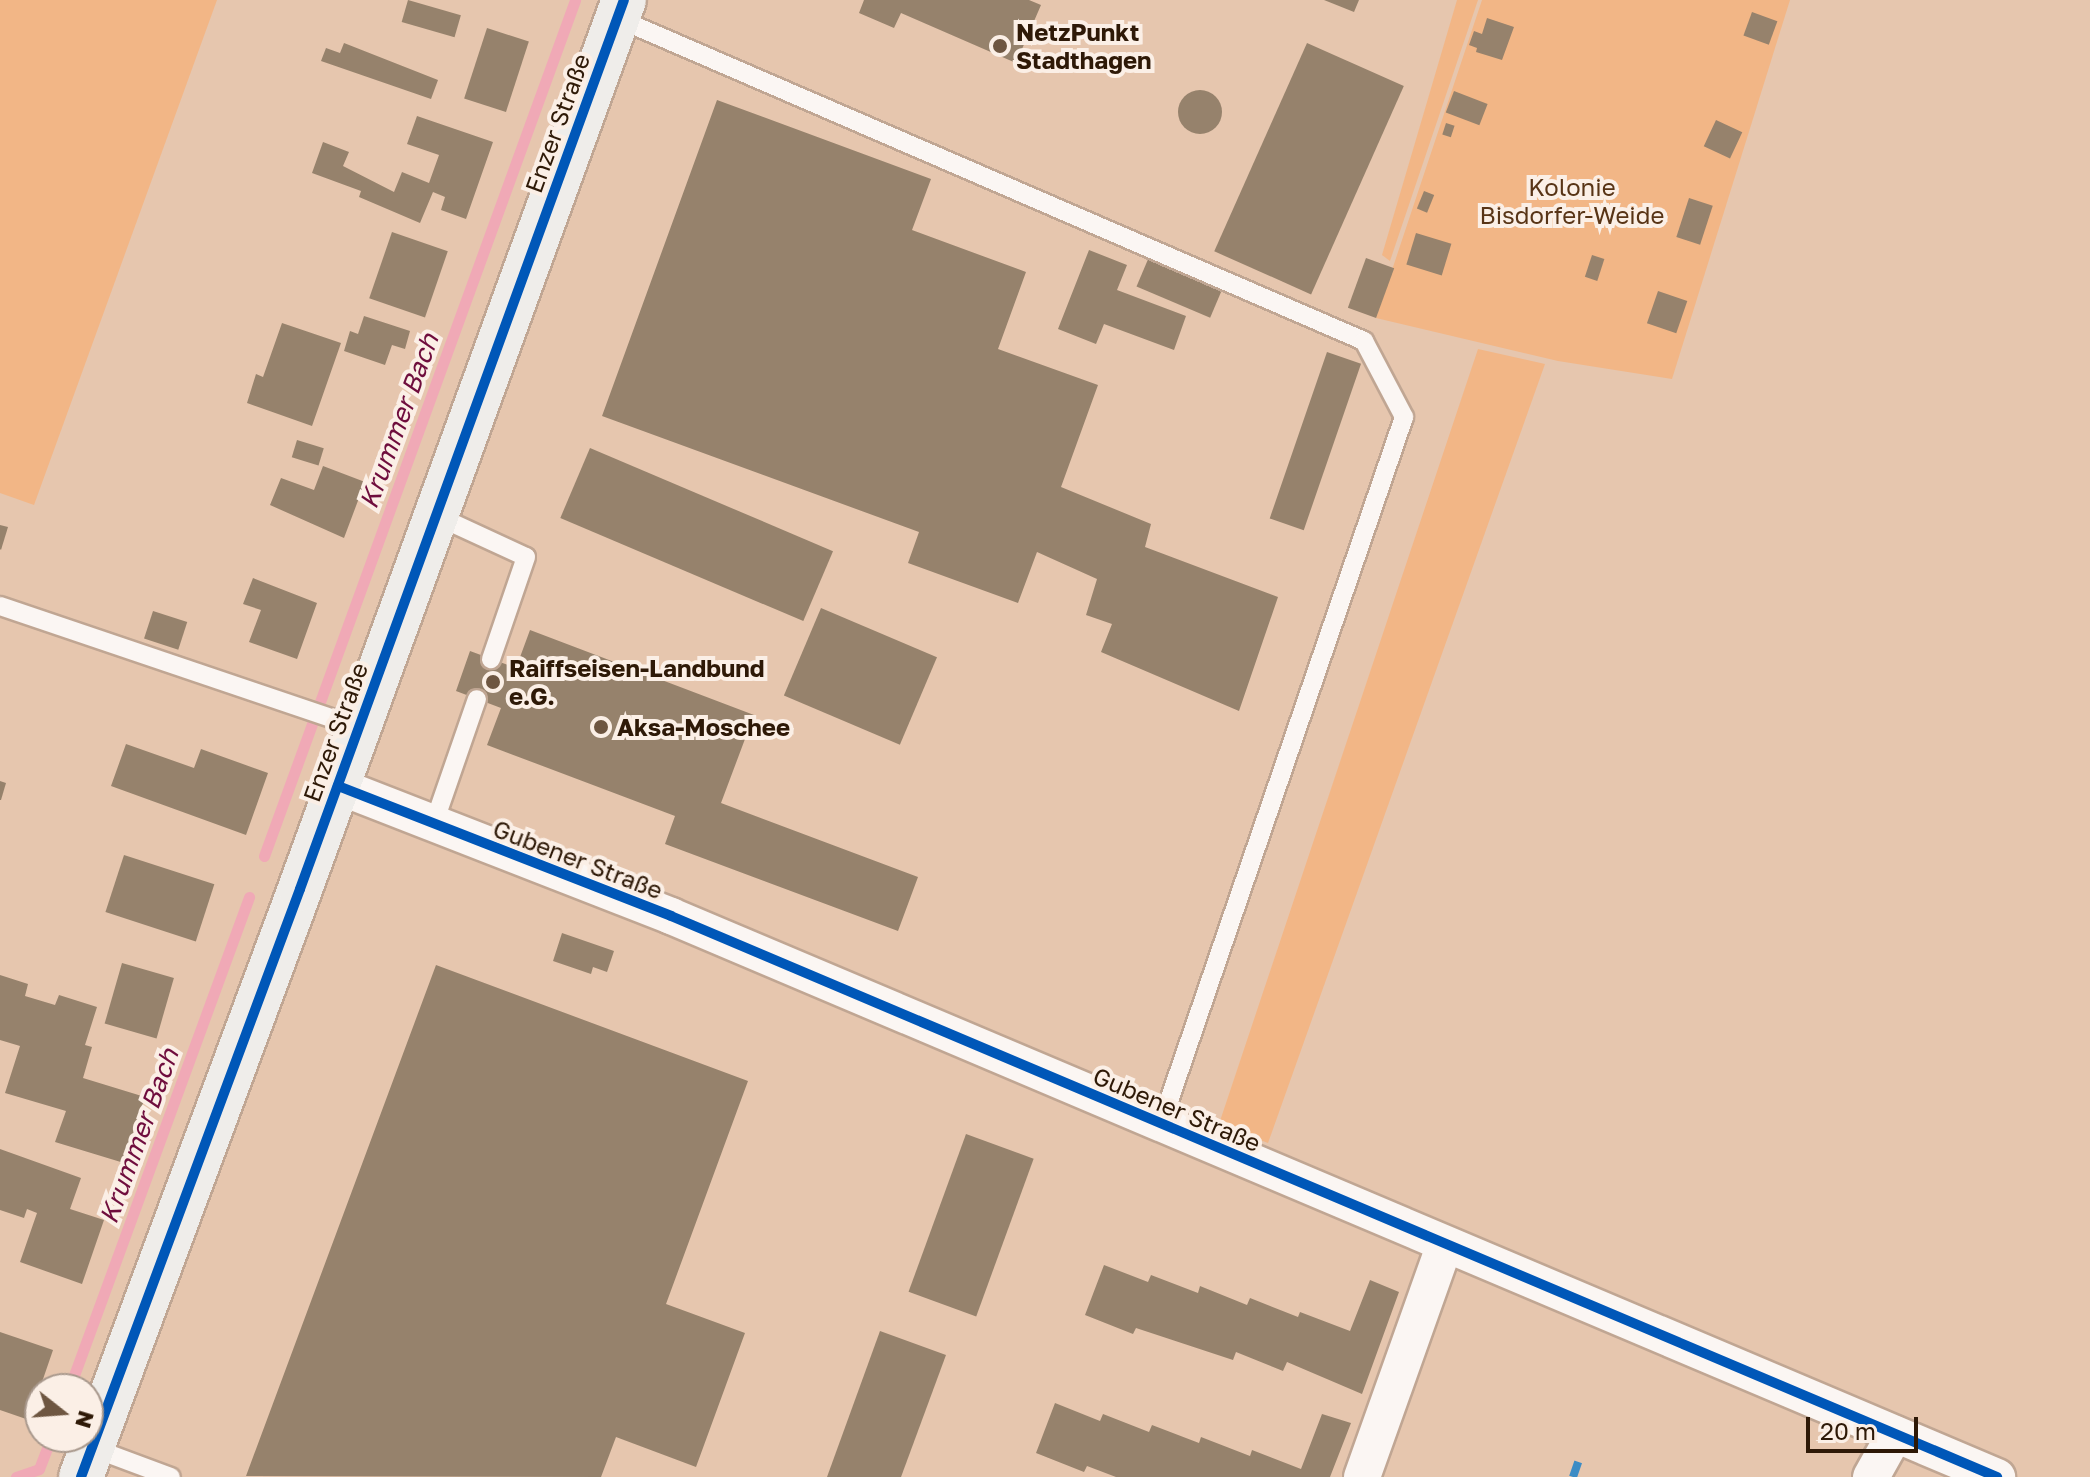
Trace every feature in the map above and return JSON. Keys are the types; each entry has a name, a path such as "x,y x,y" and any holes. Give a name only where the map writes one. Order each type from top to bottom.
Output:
{"main road":[{"name":"Enzer Straße","path":"87,1462 338,786 331,717 435,515 620,5"}],"street":[{"name":"Gubener Straße","path":"338,786 671,916 1997,1477"},
{"path":"1362,1477 1445,1244"},
{"path":"1871,1477 1895,1434"}],"lane":[{"path":"620,5 1364,341 1404,417 1161,1124"},
{"path":"435,515 526,557 491,659"},
{"path":"0,606 331,717"},
{"path":"434,823 477,699"},
{"path":"87,1462 171,1477"}],"green space":[{"path":"0,0 217,0 34,505 0,493"},
{"path":"1457,0 1478,0 1390,261 1382,255"},
{"name":"Kolonie Bisdorfer-Weide","path":"1482,0 1790,0 1672,379 1558,361 1376,318"},
{"path":"1478,349 1545,364 1268,1143 1219,1124"}],"building":[{"path":"408,0 461,15 455,37 402,22"},
{"name":"NetzPunkt Stadthagen","path":"864,0 1029,0 1041,5 1016,63 901,13 894,28 859,13"},
{"path":"1324,0 1359,0 1354,12"},
{"path":"1752,12 1777,21 1769,45 1743,35"},
{"path":"1487,18 1514,27 1502,60 1476,52 1477,48 1469,45 1474,31 1482,34"},
{"path":"487,28 529,42 506,112 464,98"},
{"path":"344,43 438,80 431,99 321,61 326,48 340,53"},
{"path":"1307,43 1404,86 1311,294 1214,251"},
{"path":"1200,90 1215,97 1222,112 1215,127 1200,134 1185,127 1178,112 1185,97"},
{"path":"1454,91 1488,104 1479,125 1446,112"},
{"path":"717,100 931,179 912,230 1026,272 998,349 1098,385 1061,487 1151,524 1145,547 1278,597 1239,711 1101,652 1112,624 1086,615 1097,579 1037,552 1018,603 908,563 919,532 602,416"},
{"path":"417,116 493,142 466,219 441,210 445,197 433,192 420,223 359,197 361,191 312,173 323,142 349,152 343,166 394,192 402,172 429,183 439,155 407,144"},
{"path":"1716,120 1742,132 1730,159 1704,146"},
{"path":"1446,123 1455,126 1451,137 1442,134"},
{"path":"1424,191 1434,195 1427,213 1417,209"},
{"path":"1689,198 1713,206 1700,245 1676,237"},
{"path":"392,232 448,251 425,317 369,298"},
{"path":"1416,233 1451,244 1442,275 1406,265"},
{"path":"1089,250 1127,265 1117,290 1186,316 1174,350 1104,324 1096,344 1058,329"},
{"path":"1592,255 1604,259 1597,281 1585,277"},
{"path":"1149,257 1223,288 1210,318 1136,286"},
{"path":"1366,258 1394,268 1376,318 1348,308"},
{"path":"1658,291 1687,301 1676,333 1647,323"},
{"path":"364,316 410,331 405,349 392,345 385,365 344,351 350,331 358,334"},
{"path":"282,323 341,343 312,426 247,403 256,374 263,377"},
{"path":"1327,352 1361,364 1304,530 1270,518"},
{"path":"297,440 324,448 319,465 292,457"},
{"path":"590,448 833,551 803,621 560,518"},
{"path":"323,466 365,482 344,538 270,505 281,478 314,490"},
{"path":"0,525 8,527 1,550 0,549"},
{"path":"253,578 317,603 297,659 249,642 261,610 243,604"},
{"path":"821,608 937,657 900,745 784,695"},
{"path":"153,611 187,622 178,650 144,639"},
{"path":"530,630 754,715 721,803 918,877 898,931 665,844 675,816 487,745 501,708 456,691 470,651 516,668"},
{"path":"126,744 194,768 201,749 268,773 246,835 111,786"},
{"path":"0,781 6,783 1,800 0,800"},
{"path":"124,855 214,884 196,941 105,912"},
{"path":"562,933 614,951 607,972 593,967 591,974 553,961"},
{"path":"122,963 174,978 157,1038 105,1024"},
{"path":"436,965 748,1081 666,1304 745,1333 696,1467 616,1437 601,1477 246,1476"},
{"path":"0,975 28,984 25,996 55,1005 59,995 97,1007 85,1045 92,1047 83,1078 145,1097 124,1163 55,1142 66,1111 5,1093 20,1046 0,1040"},
{"path":"966,1134 1034,1159 976,1316 909,1292"},
{"path":"0,1149 81,1178 70,1209 104,1220 82,1284 20,1262 37,1213 27,1209 24,1218 0,1210"},
{"path":"1104,1265 1148,1282 1151,1275 1198,1293 1200,1286 1247,1305 1250,1298 1298,1317 1300,1312 1350,1331 1370,1280 1399,1292 1362,1394 1287,1362 1283,1371 1236,1352 1233,1360 1136,1328 1133,1334 1085,1315"},
{"path":"880,1331 946,1355 901,1477 827,1477"},
{"path":"0,1332 53,1350 45,1373 24,1373 24,1418 0,1410"},
{"path":"1055,1403 1100,1421 1103,1414 1149,1432 1152,1425 1199,1443 1201,1437 1250,1456 1252,1450 1301,1469 1322,1414 1351,1423 1330,1477 1116,1477 1087,1466 1084,1472 1036,1453"}],"waterway":[{"name":"Krummer Bach","path":"264,856 575,0"},
{"name":"Krummer Bach","path":"75,1373 249,897"},
{"name":"Krummer Bach","path":"16,1477 39,1469 45,1453"}],"marked path":[{"path":"1573,1477 1580,1457"}],"cycle path":[{"path":"81,1477 300,889 624,0"},
{"path":"338,786 671,916 1997,1477"}],"place":[{"name":"NetzPunkt Stadthagen","path":"1000,46"},
{"name":"Raiffseisen-Landbund e.G.","path":"493,682"},
{"name":"Aksa-Moschee","path":"601,727"}]}
